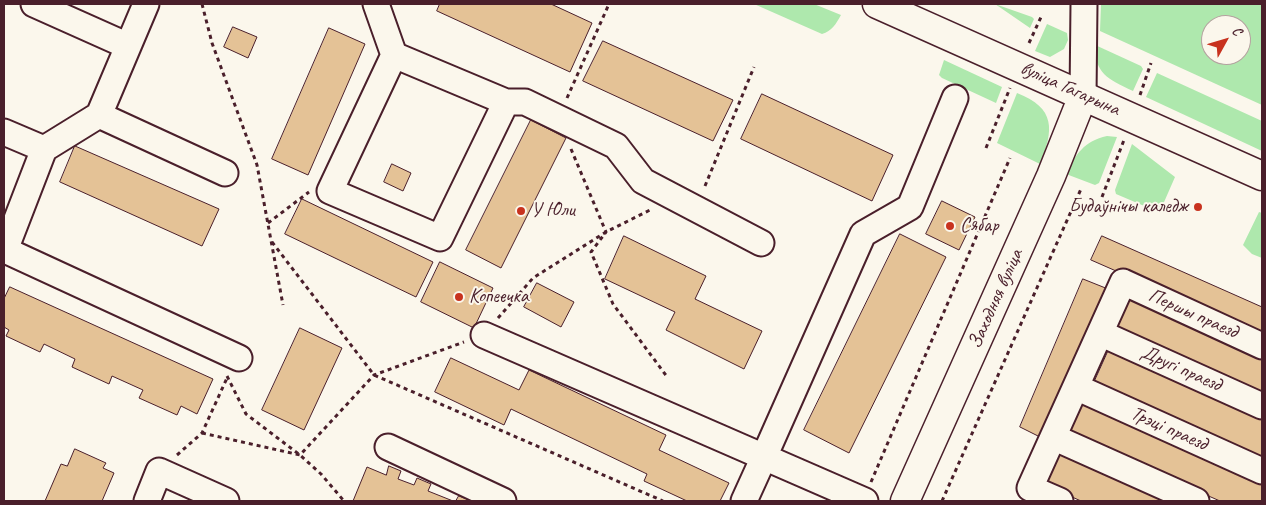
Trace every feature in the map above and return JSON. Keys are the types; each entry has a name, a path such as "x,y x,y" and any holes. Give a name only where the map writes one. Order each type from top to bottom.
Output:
{"main road":[{"name":"вуліца Гагарына","path":"877,4 1262,176"},
{"name":"Заходняя вуліца","path":"905,501 1051,176 1083,96"}],"lane":[{"path":"34,4 128,46"},
{"path":"146,4 99,115 44,149 4,249 231,362"},
{"path":"376,4 394,55 330,191 440,238 506,102"},
{"path":"1083,96 1084,4"},
{"path":"394,55 506,102 525,102 616,146 643,181 761,243"},
{"path":"744,501 863,234 910,207 956,98"},
{"path":"99,115 225,173"},
{"path":"4,132 44,149"},
{"name":"Першы праезд","path":"1100,333 1123,282 1262,346"},
{"path":"1060,501 1030,488 1100,333"},
{"name":"Другі праезд","path":"1100,333 1262,406"},
{"path":"484,335 864,501"},
{"name":"Трэці праезд","path":"1076,387 1262,471"},
{"path":"1053,436 1196,501"},
{"path":"388,447 503,501"},
{"path":"147,501 159,471 226,501"}],"path":[{"path":"202,4 212,42 257,165 283,305"},
{"path":"606,232 558,117 609,4"},
{"path":"1029,43 1042,15"},
{"path":"1140,95 1151,63"},
{"path":"705,186 754,67"},
{"path":"986,148 1010,86"},
{"path":"1102,197 1124,139"},
{"path":"864,501 1010,158"},
{"path":"268,223 316,187 330,191"},
{"path":"942,501 1081,189"},
{"path":"300,454 374,375 484,335 533,278 606,232 675,198"},
{"path":"606,232 591,252 613,304 668,378"},
{"path":"272,242 374,375 663,501"},
{"path":"159,471 202,433 231,362"},
{"path":"231,362 246,414 300,454 321,474 344,501"},
{"path":"202,433 300,454"}],"green space":[{"path":"754,4 814,4 841,15 831,29 822,34"},
{"path":"995,4 1032,17 1034,19 1030,28"},
{"path":"1101,4 1262,4 1262,105 1100,31"},
{"path":"1047,24 1067,33 1068,40 1064,49 1050,57 1035,51"},
{"path":"1093,44 1141,66 1143,69 1133,91 1116,83 1104,74 1097,63"},
{"path":"944,60 1002,87 996,103 942,78 939,75"},
{"path":"1157,73 1262,121 1262,151 1146,97"},
{"path":"1017,93 1039,106 1045,113 1048,121 1048,141 1040,164 997,143"},
{"path":"1107,136 1117,137 1099,183 1095,185 1066,174 1073,160 1082,149 1092,141"},
{"path":"1132,144 1175,177 1161,209 1156,211 1116,194 1115,190"},
{"path":"1259,212 1262,213 1262,258 1252,254 1243,245"}],"building":[{"path":"440,4 551,4 592,23 570,72 437,11"},
{"path":"233,27 257,37 248,58 224,47"},
{"path":"329,28 365,44 308,175 272,159"},
{"path":"603,41 733,100 713,141 583,81"},
{"path":"762,94 893,155 872,201 741,139"},
{"path":"531,120 566,138 501,268 466,250"},
{"path":"75,146 219,209 202,246 60,182"},
{"path":"392,164 411,173 403,191 384,182"},
{"path":"302,199 433,262 416,297 285,234"},
{"name":"Сябар","path":"942,201 975,217 959,250 926,234"},
{"path":"900,234 946,257 849,453 804,430"},
{"path":"624,236 706,276 695,299 762,331 744,369 666,330 675,312 605,279"},
{"path":"1102,236 1262,307 1262,335 1091,260"},
{"path":"440,262 493,288 474,328 421,302"},
{"path":"1083,279 1108,289 1042,438 1020,427"},
{"path":"537,283 574,302 561,327 524,307"},
{"path":"10,287 213,379 197,414 181,406 177,415 139,398 143,390 112,376 109,384 72,367 75,359 44,344 40,352 6,336 9,330 4,327 4,299"},
{"path":"1129,298 1262,357 1262,395 1115,330"},
{"path":"300,328 342,348 304,430 262,410"},
{"path":"1111,345 1262,413 1262,461 1093,385"},
{"path":"451,358 519,390 529,370 666,435 659,450 729,483 720,501 687,501 644,481 647,474 511,409 504,425 435,392"},
{"path":"1083,403 1262,482 1262,501 1220,501 1069,435"},
{"path":"75,449 106,463 103,468 114,473 102,501 45,501 61,464 67,466"},
{"path":"1059,449 1174,501 1081,501 1043,484"},
{"path":"389,466 401,471 398,479 414,485 417,478 431,484 428,491 453,501 353,501 367,467 386,475"},
{"path":"459,496 472,501 456,501"}],"place":[{"name":"Будаўнічы каледж","path":"1198,207"},
{"name":"У Юли","path":"521,211"},
{"name":"Сябар","path":"950,226"},
{"name":"Копеечка","path":"459,297"}]}
